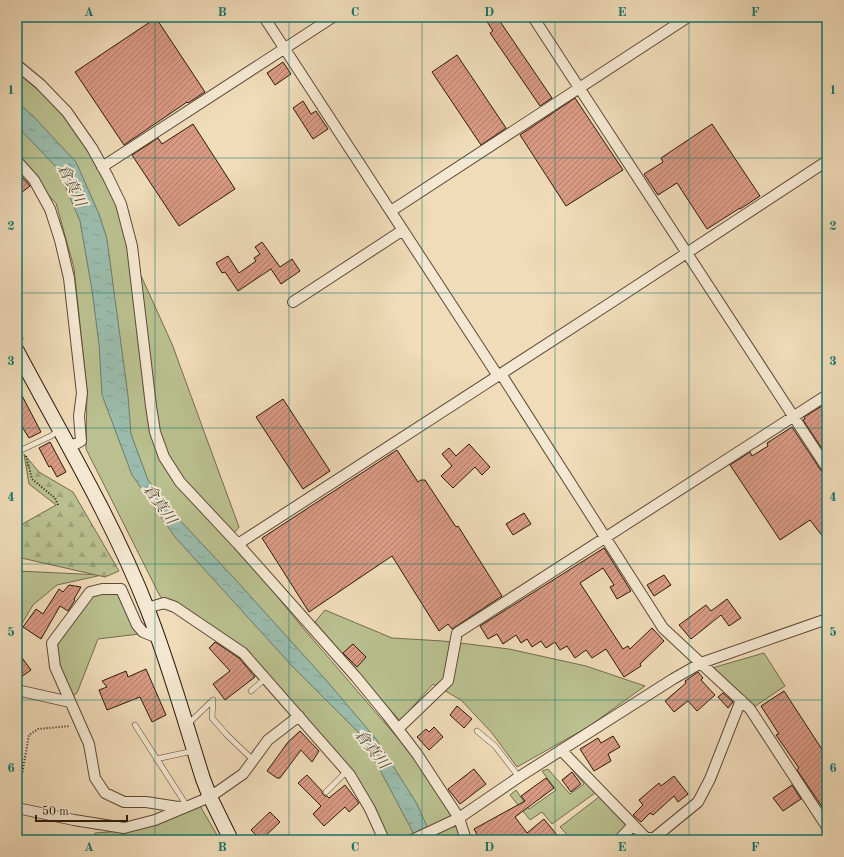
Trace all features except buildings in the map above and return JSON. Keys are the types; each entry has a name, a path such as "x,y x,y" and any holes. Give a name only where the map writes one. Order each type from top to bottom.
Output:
{"street":[{"path":"264,17 606,538 663,628 750,709 827,827"},
{"path":"102,167 333,17"},
{"path":"533,17 827,468"},
{"path":"391,211 688,17"},
{"path":"17,65 40,84 67,112 92,148 121,204 132,246 150,406 155,432 162,452 180,482 238,544 356,677 398,729 417,754 459,818 466,840"},
{"path":"17,160 34,180 50,210 60,240 69,278 82,392 79,416 81,441 68,448"},
{"path":"238,544 827,161"},
{"path":"293,302 403,230"},
{"path":"17,352 127,562 147,608 166,658 210,797 231,840"},
{"path":"398,729 448,681 457,633 827,395"},
{"path":"158,638 143,632 137,625 121,589 102,588 90,592 52,643 55,667 90,747 95,778 105,793 124,802 146,802 178,807 187,806"},
{"path":"147,608 164,603 175,607 244,653 347,772 370,809 384,840"},
{"path":"412,840 459,818 561,750 701,663 827,618"},
{"path":"17,690 70,702"},
{"path":"561,750 646,838 654,838 698,802 710,779 741,700"},
{"path":"17,808 74,820 124,828 155,820 210,797 243,774 268,740 299,716"},
{"path":"619,840 633,825"}],"lane":[{"path":"17,452 51,436 59,430"},
{"path":"251,691 266,678"},
{"path":"186,725 213,700 212,718 253,760"},
{"path":"135,725 187,806"},
{"path":"477,731 495,746 519,777"},
{"path":"156,759 194,750"},
{"path":"326,792 347,772"}],"path":[{"path":"25,449 32,479 55,498 58,505"},
{"path":"17,789 22,777 29,735 38,729 81,725"},
{"path":"17,776 22,777"}],"green space":[{"path":"17,72 69,116 121,204 133,258 172,344 239,527 231,537 218,524 303,628 434,780 462,840 385,840 350,775 243,653 166,604 160,596 86,449 87,390 74,268 56,203 17,163"},
{"path":"24,454 39,472 73,492 119,571 105,577 17,557 17,527 56,505 29,484"},
{"path":"17,571 102,575 57,585 33,605 21,625 17,620"},
{"path":"121,589 139,634 98,639 77,693 69,699 52,643 90,592"},
{"path":"325,610 392,638 443,641 509,649 586,666 645,686 588,727 517,767 492,733 461,700 433,684 400,721 315,622"},
{"path":"764,653 785,686 754,707 712,668"},
{"path":"567,759 595,793 552,824 542,812 530,820 510,795 516,790 529,809 556,790 542,771 548,769 570,794 584,784 565,761"},
{"path":"599,797 642,840 572,840 560,827"},
{"path":"200,806 220,840 94,840 95,833 122,831"}],"water":[{"name":"倉真川","path":"17,102 33,116 76,162 99,214 107,239 128,396 131,434 148,480 174,514 326,680 376,739 417,804 433,840 417,840 362,736 292,666 175,537 132,475 102,395 99,344 92,290 80,221 58,169 17,126"}]}
